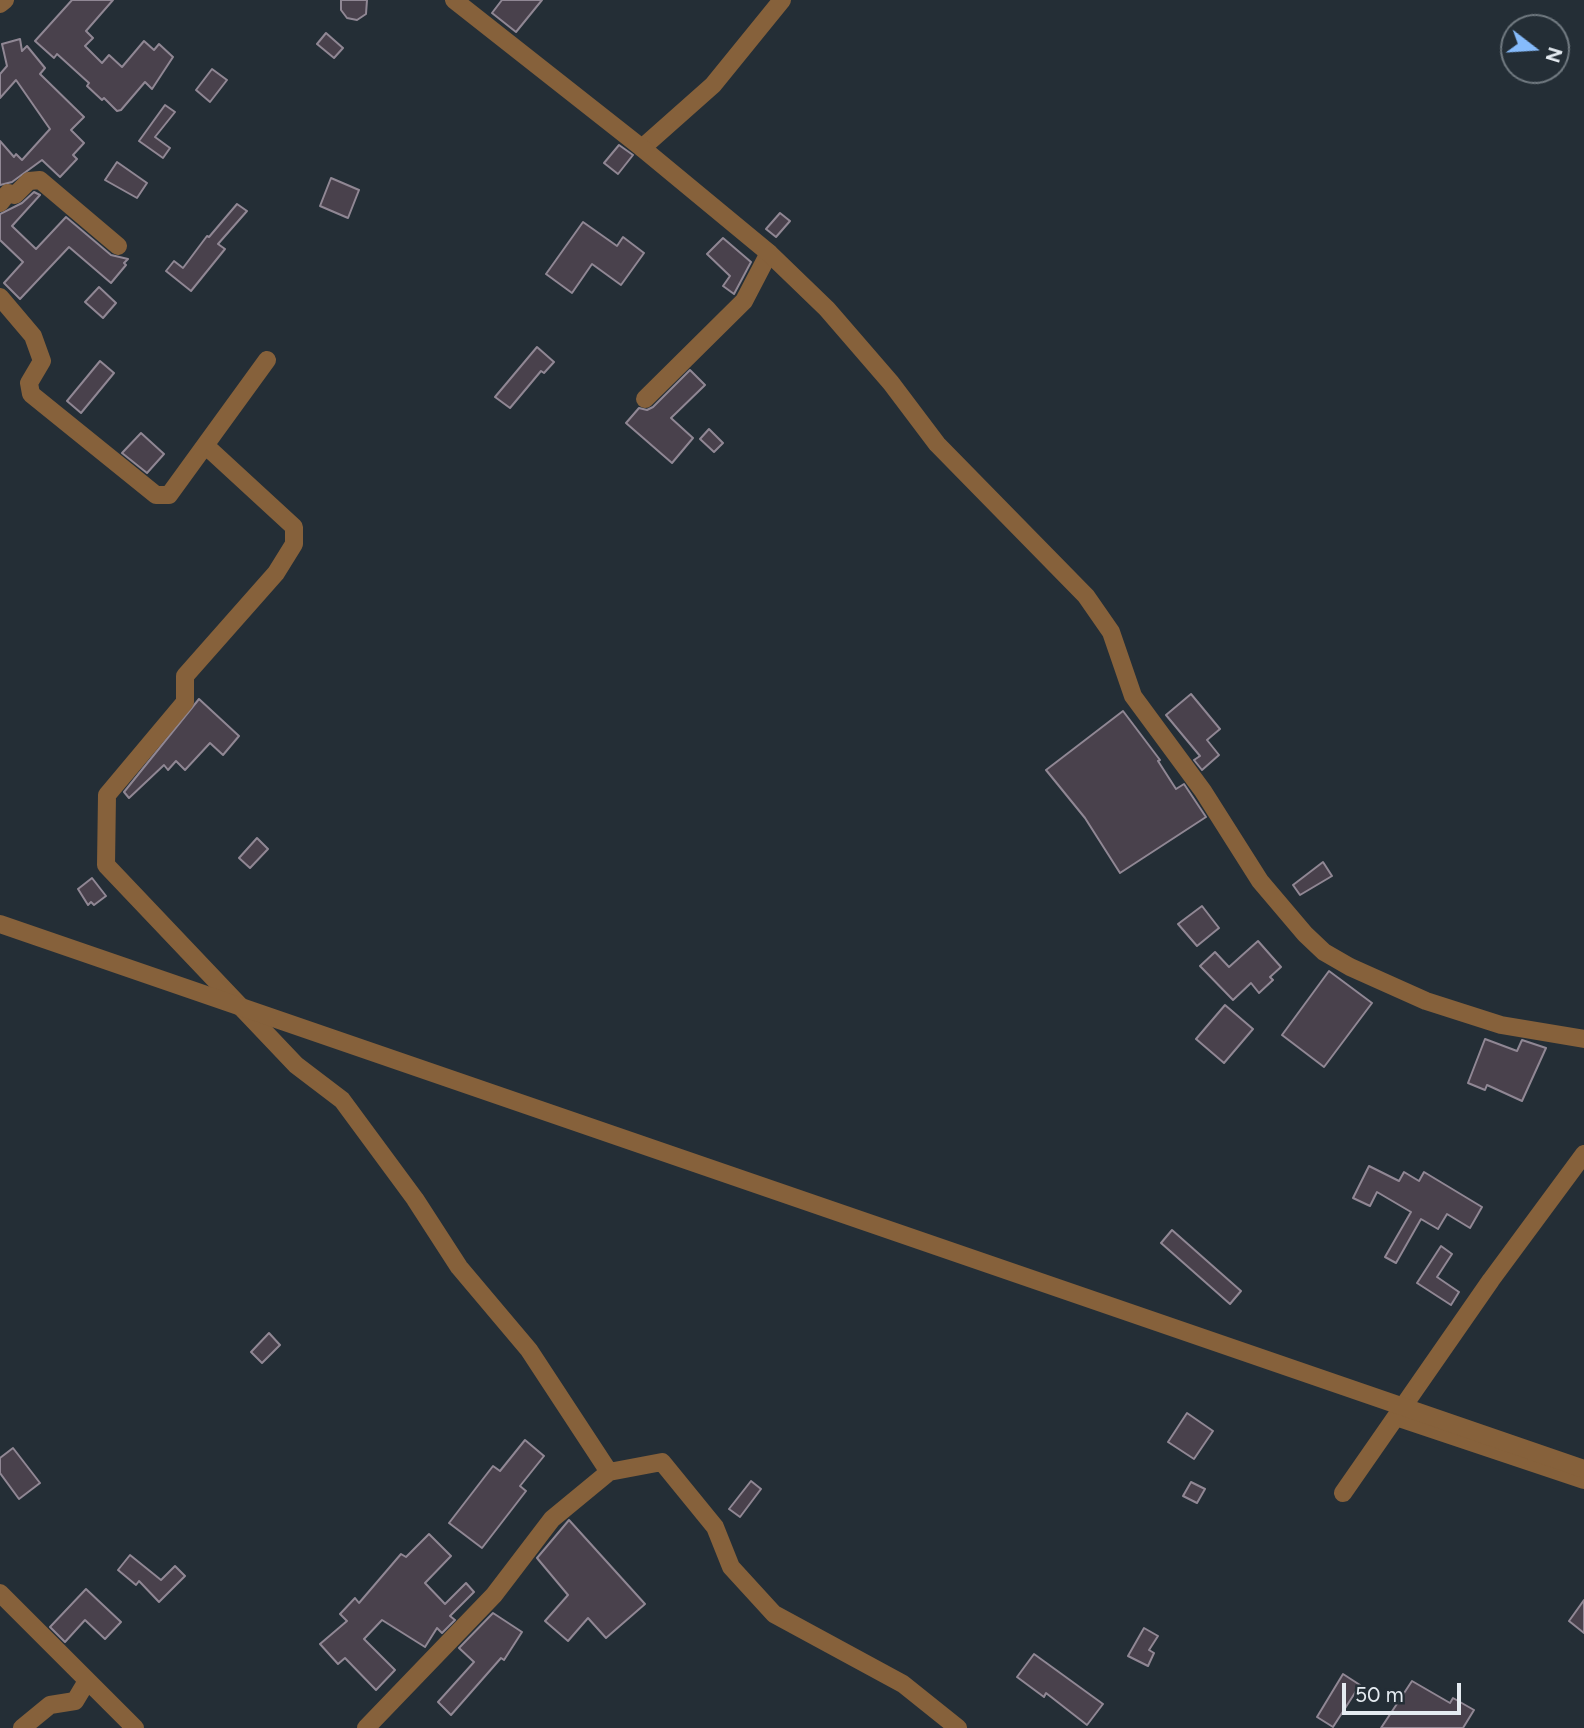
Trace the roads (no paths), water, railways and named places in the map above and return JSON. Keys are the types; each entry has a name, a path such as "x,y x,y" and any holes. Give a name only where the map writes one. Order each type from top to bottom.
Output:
{"street":[{"path":"0,4 5,0"},
{"path":"454,0 642,148 769,253 827,309 891,383 937,443 1086,596 1111,632 1133,696 1203,791 1260,881 1305,934 1324,951 1350,967 1426,1001 1501,1025 1584,1039"},
{"path":"642,148 713,85 782,0"},
{"path":"0,203 8,193 15,195 29,181 40,180 118,246"},
{"path":"645,399 744,300 769,253"},
{"path":"0,297 33,336 43,361 29,383 31,394 147,491 156,495 169,495 267,360"},
{"path":"206,446 294,527 294,544 276,573 185,676 185,702 107,795 106,865 296,1065 342,1100 415,1199 458,1267 529,1350 609,1472"},
{"path":"0,924 1400,1412 1584,1480"},
{"path":"1343,1493 1491,1280 1584,1154"},
{"path":"1400,1412 1584,1469"},
{"path":"366,1728 494,1595 552,1519 609,1472 662,1462 715,1527 731,1567 774,1614 903,1684 958,1728"},
{"path":"0,1593 135,1728"},
{"path":"22,1728 50,1705 75,1701 87,1681"}]}
